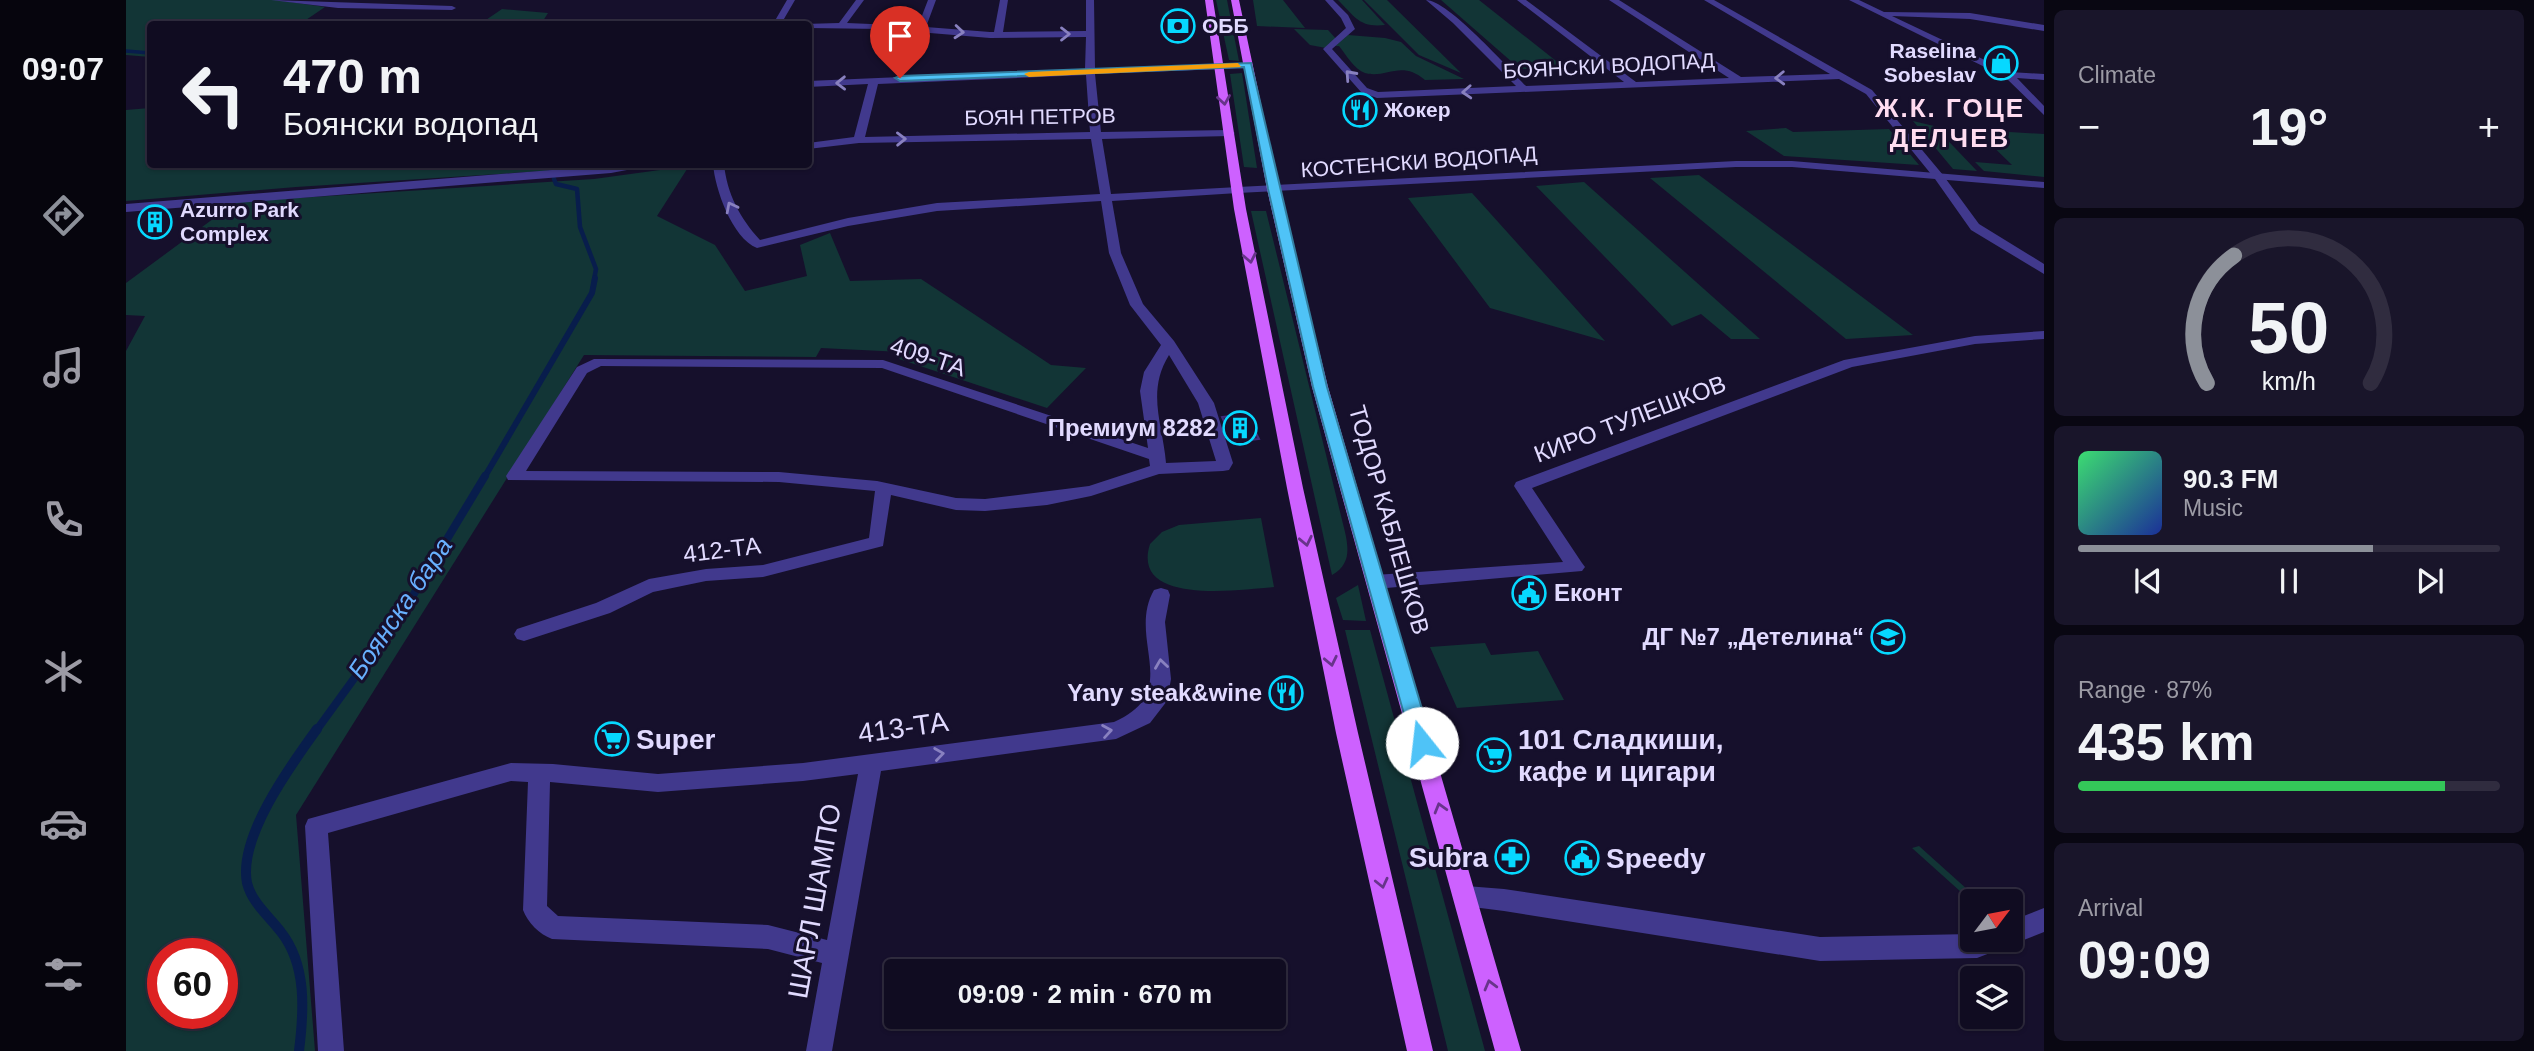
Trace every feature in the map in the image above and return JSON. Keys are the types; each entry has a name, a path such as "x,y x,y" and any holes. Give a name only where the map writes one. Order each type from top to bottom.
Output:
{"main road":[{"path":"1209,0 1238,190 1317,594 1420,1051"},
{"name":"ТОДОР КАБЛЕШКОВ","path":"1235,0 1273,189 1320,387 1508,1051"}],"street":[{"path":"275,0 338,6 452,8"},
{"path":"779,21 791,0"},
{"path":"842,24 860,0"},
{"path":"921,29 932,0"},
{"path":"998,35 1004,0"},
{"path":"884,487 956,504 999,505 1091,491 1158,463 1219,468 1224,463 1206,403 1169,344 1137,305 1119,264 1104,198 1096,136 1090,72 1090,0"},
{"name":"БОЯНСКИ ВОДОПАД","path":"1329,0 1345,17 1351,29 1327,49 1364,90 1377,95 1843,76"},
{"path":"1430,0 1471,35 1524,89"},
{"path":"1521,0 1633,84"},
{"path":"1613,0 1737,79"},
{"path":"1708,0 1869,92 1938,177 1975,228 2044,270"},
{"path":"1853,0 2008,75 2044,112"},
{"path":"1880,13 1970,16 2044,28"},
{"path":"812,25 842,24 998,35 1091,34"},
{"path":"812,84 1248,65"},
{"path":"2008,75 2044,77"},
{"path":"859,140 874,81"},
{"name":"БОЯН ПЕТРОВ","path":"812,146 859,140 1230,133"},
{"name":"КОСТЕНСКИ ВОДОПАД","path":"719,168 731,209 743,229 757,244 848,222 927,208 1736,164 1792,164 2044,185"},
{"path":"126,208 625,168"},
{"name":"КИРО ТУЛЕШКОВ","path":"1375,582 1576,567 1522,486 1849,363 1975,340 2044,335"},
{"path":"1158,463 1148,391 1151,372 1169,344"},
{"name":"409-ТА","path":"884,487 779,477 514,476 582,370 599,362 883,364 1158,463"},
{"name":"412-ТА","path":"524,634 603,608 649,586 706,575 763,571 877,542 884,487"},
{"name":"413-ТА","path":"331,1051 316,826 511,772 658,783 803,772 1116,730 1136,723 1150,711 1160,695 1163,678 1155,624 1161,595"},
{"name":"ШАРЛ ШАМПО","path":"819,1051 872,763"},
{"path":"539,772 535,910 552,927 768,937 835,954"},
{"path":"1466,897 1514,901 1820,948 1960,946"},
{"path":"2023,928 2044,920"}],"green space":[{"path":"126,0 276,0 325,7 304,21 147,21 147,57 126,55"},
{"path":"1216,0 1227,0 1239,61 1229,60"},
{"path":"1253,0 1283,0 1305,28 1257,26"},
{"path":"1338,0 1362,0 1385,25 1364,23"},
{"path":"1364,0 1387,0 1461,73 1419,55"},
{"path":"1441,0 1479,0 1565,68 1520,69"},
{"path":"502,9 548,13 543,21 484,21"},
{"path":"1294,29 1328,30 1338,41 1326,48 1310,45"},
{"path":"1348,35 1401,42 1416,56 1464,79 1425,80 1401,70 1380,74 1365,73 1354,66 1339,46 1335,46"},
{"path":"1242,73 1257,168 1244,167 1230,74"},
{"path":"147,108 147,168 591,168 126,201 126,110"},
{"path":"1913,121 1934,126 1977,171 1953,169"},
{"path":"1786,128 1793,132 1889,129 1919,165 1784,156 1746,131"},
{"path":"1976,130 2044,134 2044,177 1984,171 1975,162 2012,165"},
{"path":"688,168 657,216 715,245 745,291 807,276 800,245 830,233 850,281 921,279 1051,365 1086,368 1047,408 899,359 902,352 821,348 816,357 584,355 296,815 315,1051 126,1051 126,351 145,316 126,315 126,283 236,202 594,179"},
{"path":"1699,175 1913,335 1846,339 1650,178"},
{"path":"1584,182 1760,339 1731,339 1701,314 1672,326 1536,186"},
{"path":"1472,193 1605,341 1490,308 1408,198"},
{"path":"1251,211 1266,211 1345,532 1347,556 1342,567 1332,575"},
{"path":"1261,518 1274,587 1193,590 1172,586 1157,578 1148,564 1150,544 1162,532 1179,525"},
{"path":"1358,585 1366,621 1343,620 1336,598"},
{"path":"1345,630 1370,630 1485,1051 1448,1051"},
{"path":"1485,643 1491,655 1538,651 1564,700 1457,708 1430,647"},
{"path":"1919,846 1967,889 1960,891 1912,848"}],"building":[{"name":"Премиум 8282","path":"1246,414 1259,439 1234,442 1222,417"}],"waterway":[{"name":"Боянска бара","path":"126,51 147,53"},
{"name":"Боянска бара","path":"554,179 556,184 577,189 580,227 596,269 594,280"},
{"name":"Боянска бара","path":"484,478 592,293 595,278"},
{"name":"Боянска бара","path":"316,731 406,607 485,476"},
{"name":"Боянска бара","path":"299,1051 302,989 295,959 281,932 249,890 246,865 250,845 269,802 317,729"}],"slow traffic":[{"path":"1029,74 1238,65"}],"place":[{"name":"ОББ","path":"1178,26"},
{"name":"Raselina Sobeslav","path":"2001,63"},
{"name":"Жокер","path":"1360,110"},
{"name":"Azurro Park Complex","path":"155,222"},
{"name":"Премиум 8282","path":"1240,428"},
{"name":"Еконт","path":"1529,593"},
{"name":"ДГ №7 „Детелина“","path":"1888,637"},
{"name":"Yany steak&wine","path":"1286,693"},
{"name":"Super","path":"612,739"},
{"name":"101 Сладкиши, кафе и цигари","path":"1494,755"},
{"name":"Subra","path":"1512,857"},
{"name":"Speedy","path":"1582,858"}],"district":[{"name":"Ж.К. ГОЦЕ ДЕЛЧЕВ","path":"1950,123"}],"route":[{"path":"900,78 1248,65 1273,189 1320,387 1422,743"}]}
